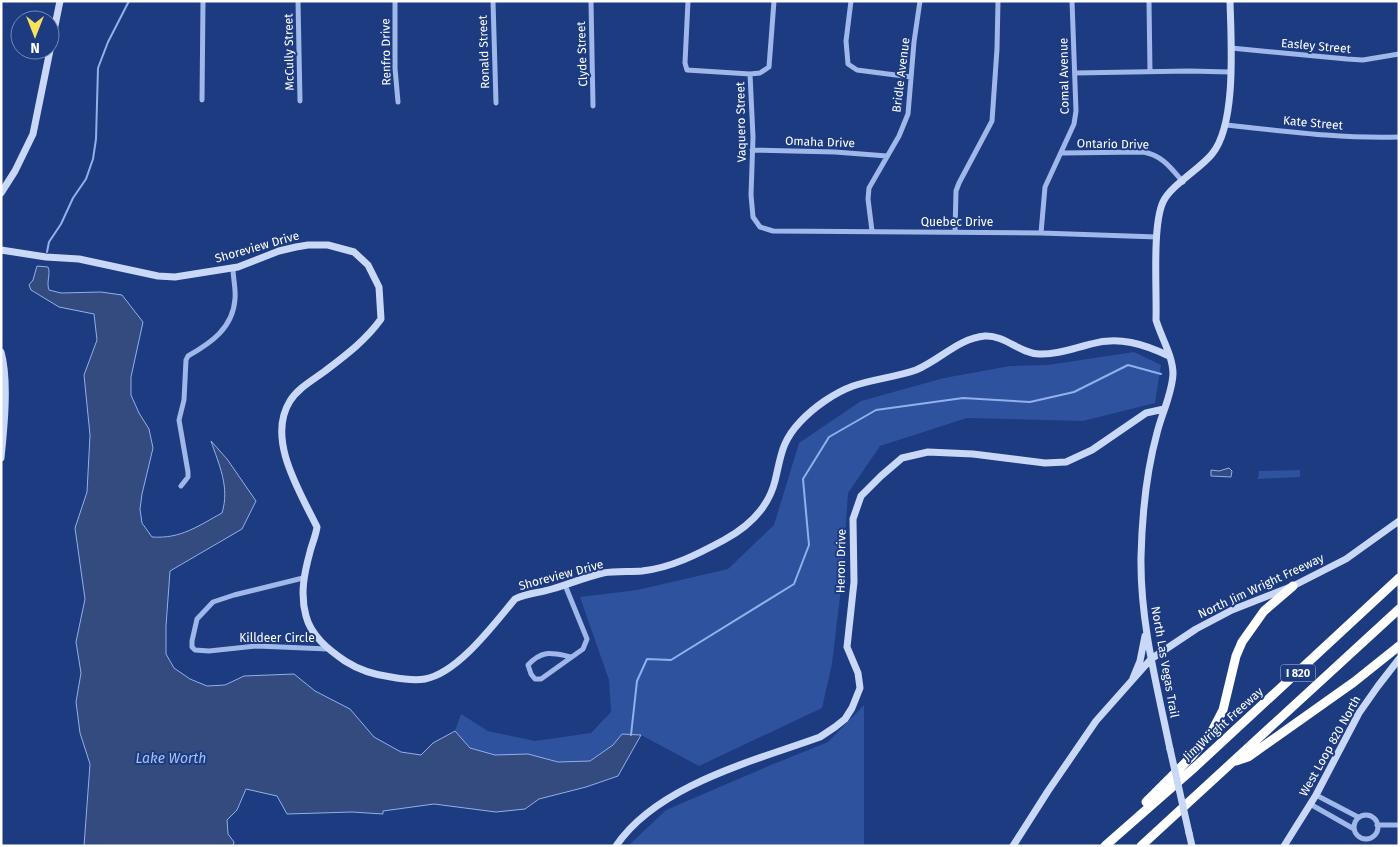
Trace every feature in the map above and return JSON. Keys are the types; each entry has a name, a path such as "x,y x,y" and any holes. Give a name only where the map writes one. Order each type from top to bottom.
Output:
{"highway":[{"name":"Jim Wright Freeway","path":"1105,846 1209,754 1399,578"},
{"path":"1140,814 1143,805 1192,756 1212,731 1226,703 1236,656 1242,642 1264,611 1293,586"},
{"name":"I 820","path":"1141,846 1399,609"},
{"path":"1233,762 1248,757 1354,682 1399,646"}],"street":[{"path":"1,193 15,171 33,134 60,1"},
{"path":"202,100 203,1"},
{"name":"McCully Street","path":"298,1 300,102"},
{"name":"Renfro Drive","path":"395,1 394,68 398,102"},
{"name":"Ronald Street","path":"493,1 496,103"},
{"name":"Clyde Street","path":"590,1 593,106"},
{"path":"688,1 685,64 687,70 750,74"},
{"name":"Vaquero Street","path":"758,224 753,217 751,195 750,74 760,74 769,67 774,1"},
{"path":"851,1 846,41 848,64 858,70 911,76"},
{"name":"Bridle Avenue","path":"872,231 868,199 870,188 899,136 908,114 920,1"},
{"path":"955,232 956,191 992,121 998,1"},
{"name":"Comal Avenue","path":"1041,232 1045,187 1074,124 1076,111 1072,1"},
{"path":"1149,1 1150,72"},
{"name":"North Las Vegas Trail","path":"1192,846 1146,633 1141,558 1144,505 1156,434 1169,397 1173,375 1171,360 1156,320 1157,237 1163,201 1170,191 1212,156 1221,141 1226,125 1231,48 1230,1"},
{"name":"Easley Street","path":"1231,48 1346,60 1363,60 1399,54"},
{"path":"1075,73 1230,72"},
{"name":"Kate Street","path":"1226,125 1306,134 1399,138"},
{"name":"Omaha Drive","path":"752,150 835,152 887,156"},
{"name":"Ontario Drive","path":"1062,153 1143,152 1154,154 1162,158 1183,182"},
{"name":"Quebec Drive","path":"758,224 763,228 773,231 1041,232 1157,237"},
{"name":"Shoreview Drive","path":"1,250 79,260 158,276 186,276 233,268 296,246 308,245 328,246 354,252 364,259 374,274 379,287 381,319 365,339 299,390 290,401 283,417 283,451 317,527 303,578 306,617 315,635 349,664 378,675 408,680 426,679 449,668 462,658 515,599 520,596 606,573 643,571 660,567 696,555 727,539 755,518 772,491 782,447 788,437 800,422 839,392 917,369 935,361 968,340 985,336 1003,340 1024,351 1038,354 1064,352 1109,340 1129,341 1149,346 1169,356"},
{"path":"181,486 188,478 179,420 184,400 186,360 188,356 217,338 224,329 231,315 235,298 233,268"},
{"path":"1,352 5,381 1,458"},
{"name":"Heron Drive","path":"616,846 626,831 667,798 713,776 820,737 845,719 857,698 860,682 846,647 854,582 855,513 861,496 902,458 928,452 973,454 1045,463 1066,462 1092,450 1146,414 1164,409"},
{"name":"North Jim Wright Freeway","path":"1013,846 1096,721 1151,659 1196,629 1232,610 1293,586 1346,559 1399,520"},
{"name":"Killdeer Circle","path":"303,578 213,602 197,620 192,647 195,650 209,651 257,646 328,648"},
{"path":"565,585 587,639 583,649 572,657 541,679 536,679 531,674 528,665 536,656 543,653 572,657"},
{"path":"1132,682 1140,661 1146,633"},
{"name":"West Loop 820 North","path":"1284,846 1316,795 1359,713 1399,660"},
{"path":"1316,795 1358,817"},
{"path":"1310,804 1354,829"},
{"path":"1365,815 1372,816 1378,825 1374,835 1368,838 1358,836 1354,829 1354,823 1358,817 1365,815"},
{"path":"1378,825 1399,825"},
{"path":"1367,846 1368,838"}],"shaded area":[{"path":"1134,352 1161,365 1155,403 1083,421 967,418 880,446 848,493 842,580 832,664 822,708 699,766 641,735 622,734 613,745 590,761 558,762 528,754 495,755 470,748 455,731 461,714 488,731 535,741 591,733 611,712 609,680 580,597 637,590 728,569 774,525 799,443 861,401 944,378 1010,366 1048,365"},
{"path":"1300,470 1300,477 1258,479 1259,471"},
{"path":"864,705 864,846 628,846 666,810 828,742"}],"water":[{"name":"Lake Worth","path":"37,266 48,267 49,290 61,293 101,292 122,295 143,322 131,377 131,395 149,429 153,448 140,509 142,523 152,537 181,534 222,513 225,494 224,485 211,441 227,459 256,501 242,529 170,571 166,654 174,668 190,679 207,686 225,685 244,676 294,674 315,691 350,709 374,737 401,752 421,755 433,743 455,731 470,748 495,755 528,754 558,762 590,761 613,745 622,734 641,735 618,776 586,787 539,799 525,809 496,812 434,804 383,811 383,814 352,812 287,814 277,796 246,789 237,810 227,820 228,834 234,842 233,846 84,846 90,764 80,733 76,702 81,673 76,642 85,599 75,528 87,492 90,435 84,375 97,340 94,314 59,307 31,290 29,285 33,280"},
{"path":"1229,468 1232,471 1231,477 1211,476 1211,470 1219,471"}],"waterway":[{"path":"47,252 49,242 61,224 73,198 86,179 93,159 96,139 98,68 108,42 129,1"},
{"path":"631,735 637,681 647,659 671,660 794,584 809,545 803,479 829,437 876,410 963,398 1030,402 1074,392 1128,365 1161,374"}]}
